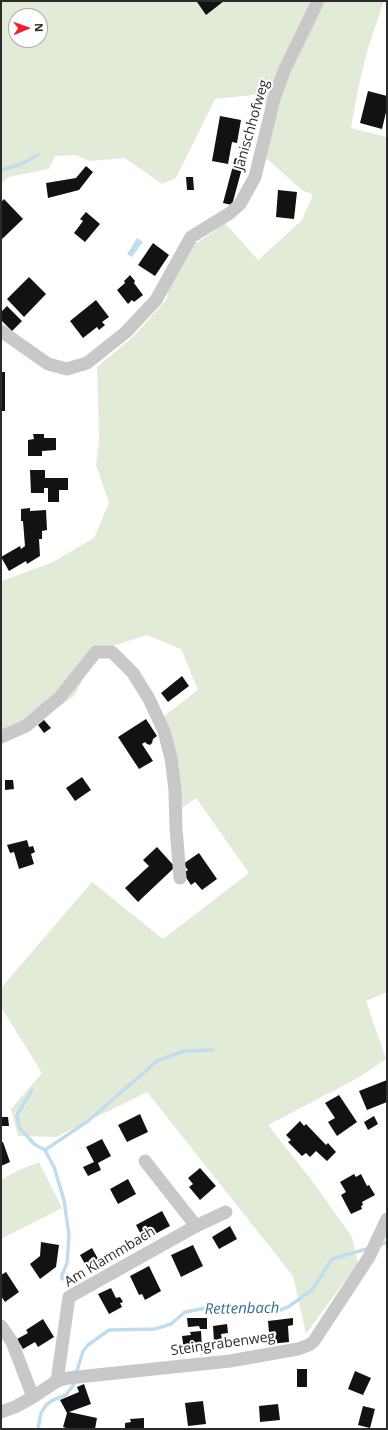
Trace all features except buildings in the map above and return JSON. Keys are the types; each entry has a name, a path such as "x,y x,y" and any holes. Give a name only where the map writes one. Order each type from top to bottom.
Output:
{"street":[{"name":"Janischhofweg","path":"1,331 48,364 67,369 87,363 126,332 156,300 191,237 230,213 240,204 255,177 274,99 284,71 318,1"},
{"path":"1,737 26,726 60,697 96,652 112,652 133,673 149,699 164,731 172,758 180,878"},
{"path":"145,1161 196,1226"},
{"name":"Am Klammbach","path":"63,1379 69,1297 196,1226 226,1212"},
{"name":"Steingrabenweg","path":"1,1412 33,1397 63,1379 230,1360 298,1349 309,1345 314,1341 369,1257 387,1219"},
{"path":"1,1326 12,1342 33,1397"}],"green space":[{"path":"1,1 199,1 197,2 206,14 224,1 384,1 368,48 358,89 351,128 387,137 387,992 366,1001 386,1059 358,1078 268,1125 313,1182 352,1237 358,1263 306,1334 293,1276 147,1092 56,1137 18,1136 11,1109 42,1073 1,1007 1,988 92,882 163,939 249,873 196,798 180,809 163,717 198,690 181,649 147,635 103,649 90,666 74,696 46,716 1,731 1,582 51,563 94,538 109,503 96,465 99,439 97,367 134,336 167,299 170,275 191,237 197,243 225,223 258,260 302,220 313,194 303,191 266,158 270,133 263,94 215,99 176,178 162,184 125,158 89,161 76,155 55,156 49,169 8,177 1,185"},
{"path":"39,1162 62,1208 1,1239 1,1180 19,1170"}],"water":[{"path":"137,238 143,242 132,257 127,254"}],"waterway":[{"path":"1,170 19,165 38,155"},
{"path":"62,1279 67,1263 69,1235 64,1200 54,1167 45,1150 88,1121 157,1061 184,1051 213,1050"},
{"path":"32,1090 17,1115 19,1127 34,1144 45,1150"},
{"name":"Rettenbach","path":"379,1245 387,1241"},
{"name":"Rettenbach","path":"76,1374 83,1351 88,1345 109,1330 155,1329 171,1324 185,1312 206,1308 254,1305 267,1310 277,1311 288,1307 312,1290 332,1259 370,1248"},
{"name":"Rettenbach","path":"38,1429 41,1413 46,1405 53,1400 66,1395 74,1384 75,1380"}]}
